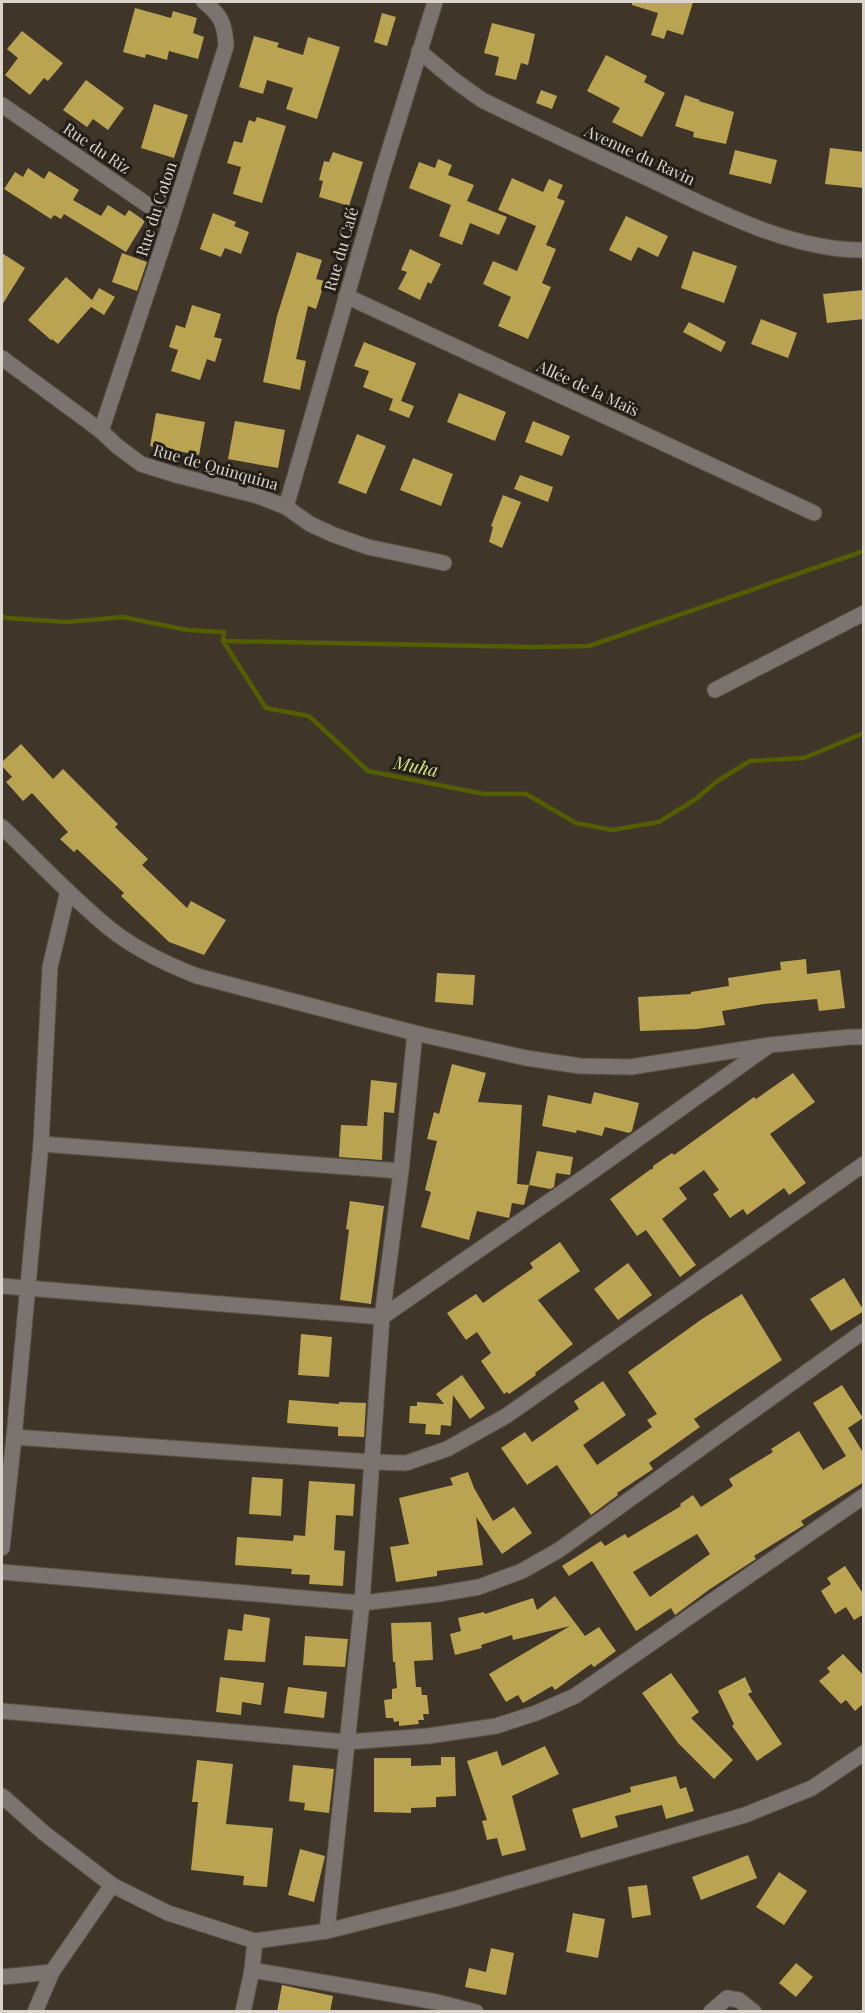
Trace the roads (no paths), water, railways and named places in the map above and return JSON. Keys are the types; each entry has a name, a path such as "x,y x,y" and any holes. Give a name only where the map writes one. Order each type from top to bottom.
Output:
{"street":[{"name":"Rue du Coton","path":"101,431 226,46 225,27 215,10 204,2"},
{"name":"Rue du Café","path":"286,507 346,296 435,2"},
{"name":"Avenue du Ravin","path":"419,51 453,80 482,100 687,197 755,227 802,242 864,250"},
{"name":"Rue du Riz","path":"2,105 171,221"},
{"name":"Allée de la Maïs","path":"346,296 814,513"},
{"name":"Rue de Quinquina","path":"2,357 141,464 258,496 286,507 310,524 334,535 368,546 444,563"},
{"path":"715,690 864,613"},
{"path":"2,827 109,928 171,966 197,976 415,1033 526,1058 580,1066 631,1067 770,1045 849,1036 864,1037"},
{"path":"2,1548 41,1144 50,967 69,891"},
{"path":"327,1931 362,1603 382,1317 401,1171 415,1033"},
{"path":"2,1286 382,1317 770,1045"},
{"path":"41,1144 401,1171"},
{"path":"14,1437 406,1463 447,1449 506,1416 864,1164"},
{"path":"2,1572 362,1603 479,1587 522,1571 559,1550 864,1331"},
{"path":"2,1711 347,1742 428,1736 496,1726 536,1713 575,1696 864,1496"},
{"path":"2,1796 44,1833 112,1884 168,1913 255,1941 327,1931 458,1898 745,1815 812,1788 864,1753"},
{"path":"35,2012 52,1972 112,1884"},
{"path":"243,2012 252,1970 255,1941"},
{"path":"252,1970 437,2007 476,2012"},
{"path":"2,1977 52,1972"},
{"path":"711,2012 727,1998 739,2000 754,2012"}],"waterway":[{"path":"223,641 589,646 864,551"},
{"name":"Muha","path":"2,616 67,622 123,617 187,630 224,632 223,641 266,708 309,716 368,771 484,794 526,794 576,823 612,830 659,822 750,761 804,758 864,733"}]}
